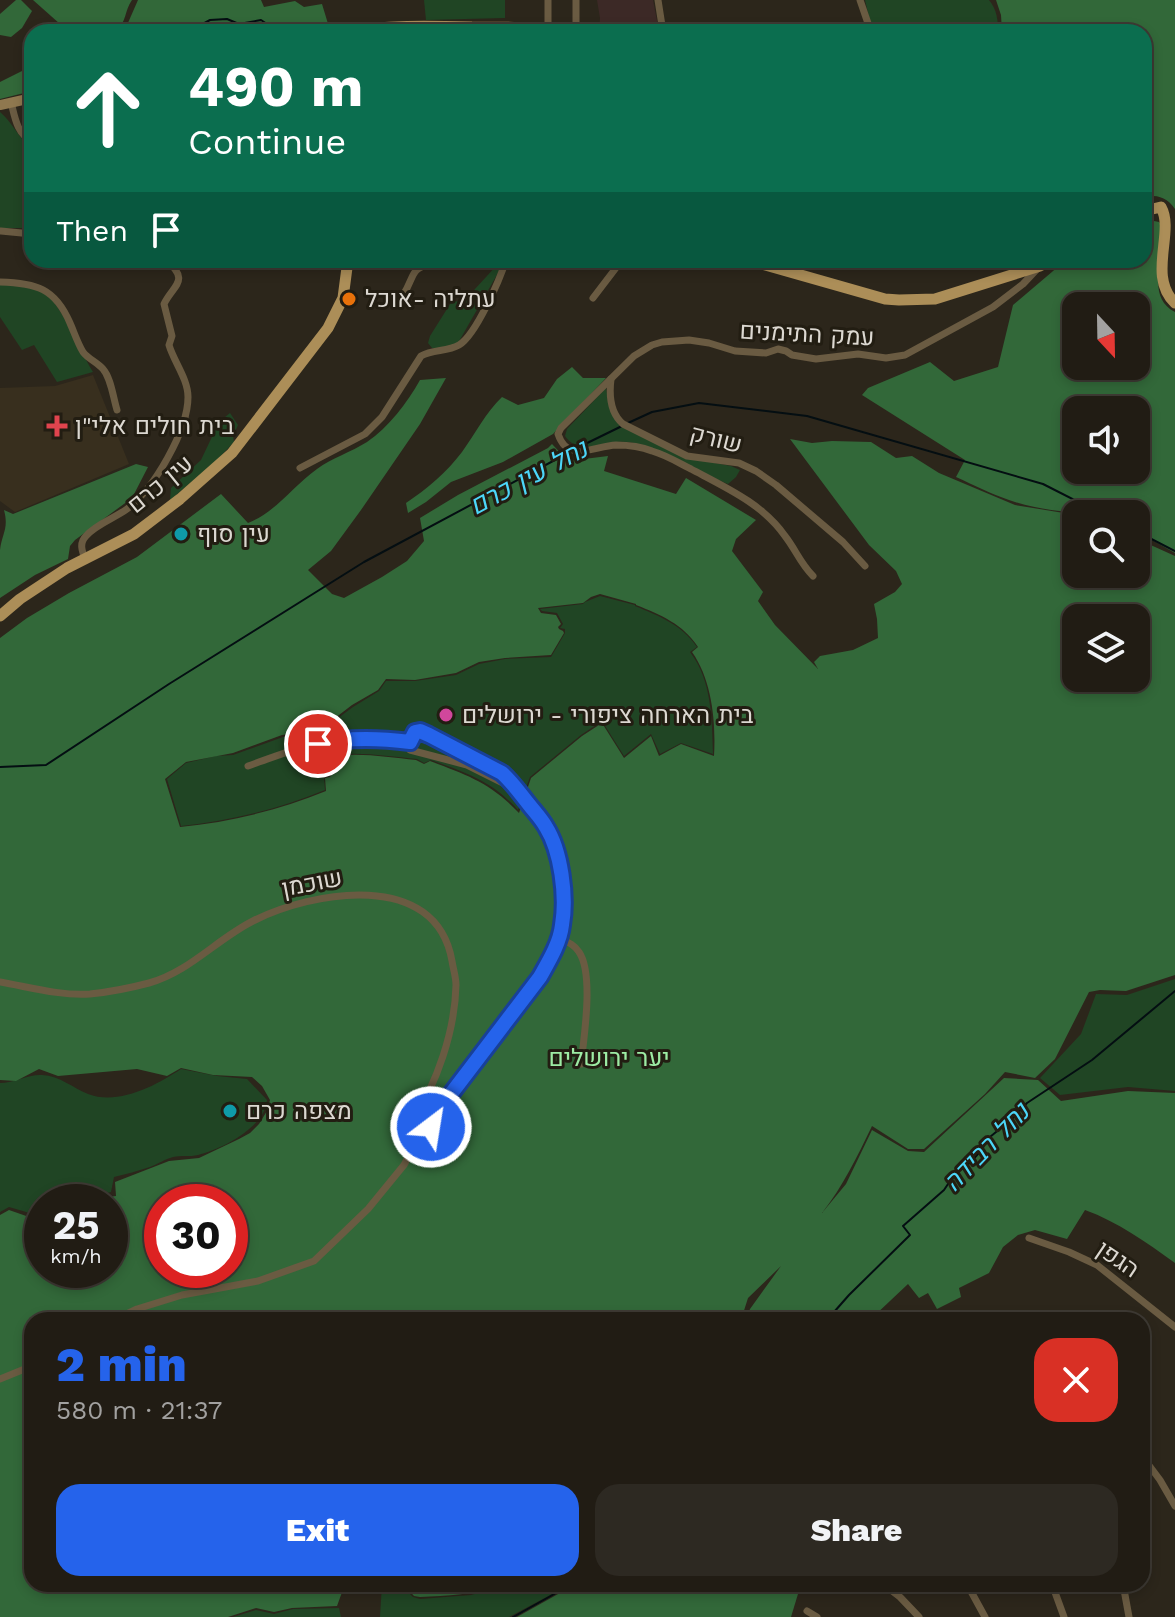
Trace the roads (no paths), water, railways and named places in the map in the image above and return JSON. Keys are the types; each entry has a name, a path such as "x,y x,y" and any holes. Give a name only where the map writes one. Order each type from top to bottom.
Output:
{"main road":[{"path":"1152,209 1161,207 1173,223 1174,236 1166,285 1175,303"},
{"name":"עין כרם","path":"0,616 31,592 85,559 126,539 205,478 241,443 332,322 343,298 347,268"},
{"path":"776,268 885,299 918,300 935,299 1031,268"}],"street":[{"path":"548,0 548,24"},
{"path":"576,0 576,24"},
{"path":"658,0 662,24"},
{"path":"860,0 868,24"},
{"path":"6,104 24,136"},
{"path":"1,231 24,233"},
{"path":"85,559 82,544 86,535 130,507 144,494 170,454 185,416 188,393 169,345 172,336 164,304 178,283 173,268"},
{"path":"402,297 416,268"},
{"path":"300,468 365,434 382,417 421,356 461,344 483,313 503,268"},
{"path":"593,298 616,268"},
{"name":"עמק התימנים","path":"813,576 785,535 748,500 653,451 616,445 579,452 571,450 564,446 558,434 561,428 643,349 662,342 689,340 735,351 766,353 778,349 816,359 858,354 886,358 905,355 993,307 1041,268"},
{"path":"0,282 35,286 55,299 67,315 83,352 108,377 117,410"},
{"name":"שורק","path":"611,379 612,409 623,424 687,456 739,463 756,471 843,542 865,566"},
{"path":"428,1124 540,977 558,938 563,916 560,865 554,843 547,828 510,781 502,773 429,735 415,732 410,750 467,765 505,784 528,804"},
{"path":"248,766 335,740 378,738 410,742"},
{"name":"שוכמן","path":"0,982 74,994 116,990 172,975 237,930 277,910 326,898 356,895 404,901 424,910 442,934 450,952 456,983 452,1020 443,1056 412,1122"},
{"path":"558,938 573,945 582,955 587,976 581,1064"},
{"path":"421,1120 428,1124 433,1131 430,1144 422,1149 413,1148 406,1141 406,1128 412,1122 421,1120"},
{"path":"131,1312 182,1295 258,1281 314,1261 368,1209 404,1165 413,1148"},
{"name":"הגפן","path":"1029,1238 1097,1265 1175,1327"},
{"path":"0,1379 24,1369"},
{"path":"1150,1467 1175,1506"},
{"path":"893,1592 919,1617"},
{"path":"971,1592 985,1617"},
{"path":"1055,1592 1064,1617"},
{"path":"1124,1592 1129,1617"},
{"path":"807,1611 817,1617"}],"waterway":[{"path":"203,24 210,20 227,19 239,24"},
{"path":"239,24 261,20 267,24"},
{"name":"נחל עין כרם","path":"628,423 652,412 699,403 807,416 1043,484 1074,500"},
{"name":"נחל עין כרם","path":"577,448 622,426"},
{"name":"נחל עין כרם","path":"0,767 46,765 364,562 568,453"},
{"name":"נחל עין כרם","path":"1150,538 1175,551"},
{"name":"נחל רבידה","path":"834,1312 910,1235 903,1226 944,1190 954,1175 983,1148 985,1141 1027,1103 1092,1060 1175,991"},
{"name":"נחל רבידה","path":"513,1617 558,1592"}],"place":[{"name":"עתליה -אוכל","path":"349,299"},
{"name":"בית חולים אלי\"ן","path":"57,426"},
{"name":"עין סוף","path":"181,534"},
{"name":"בית הארחה ציפורי - ירושלים","path":"446,715"},
{"name":"מצפה כרם","path":"230,1111"}],"park label":[{"name":"יער ירושלים","path":"609,1058"}]}
